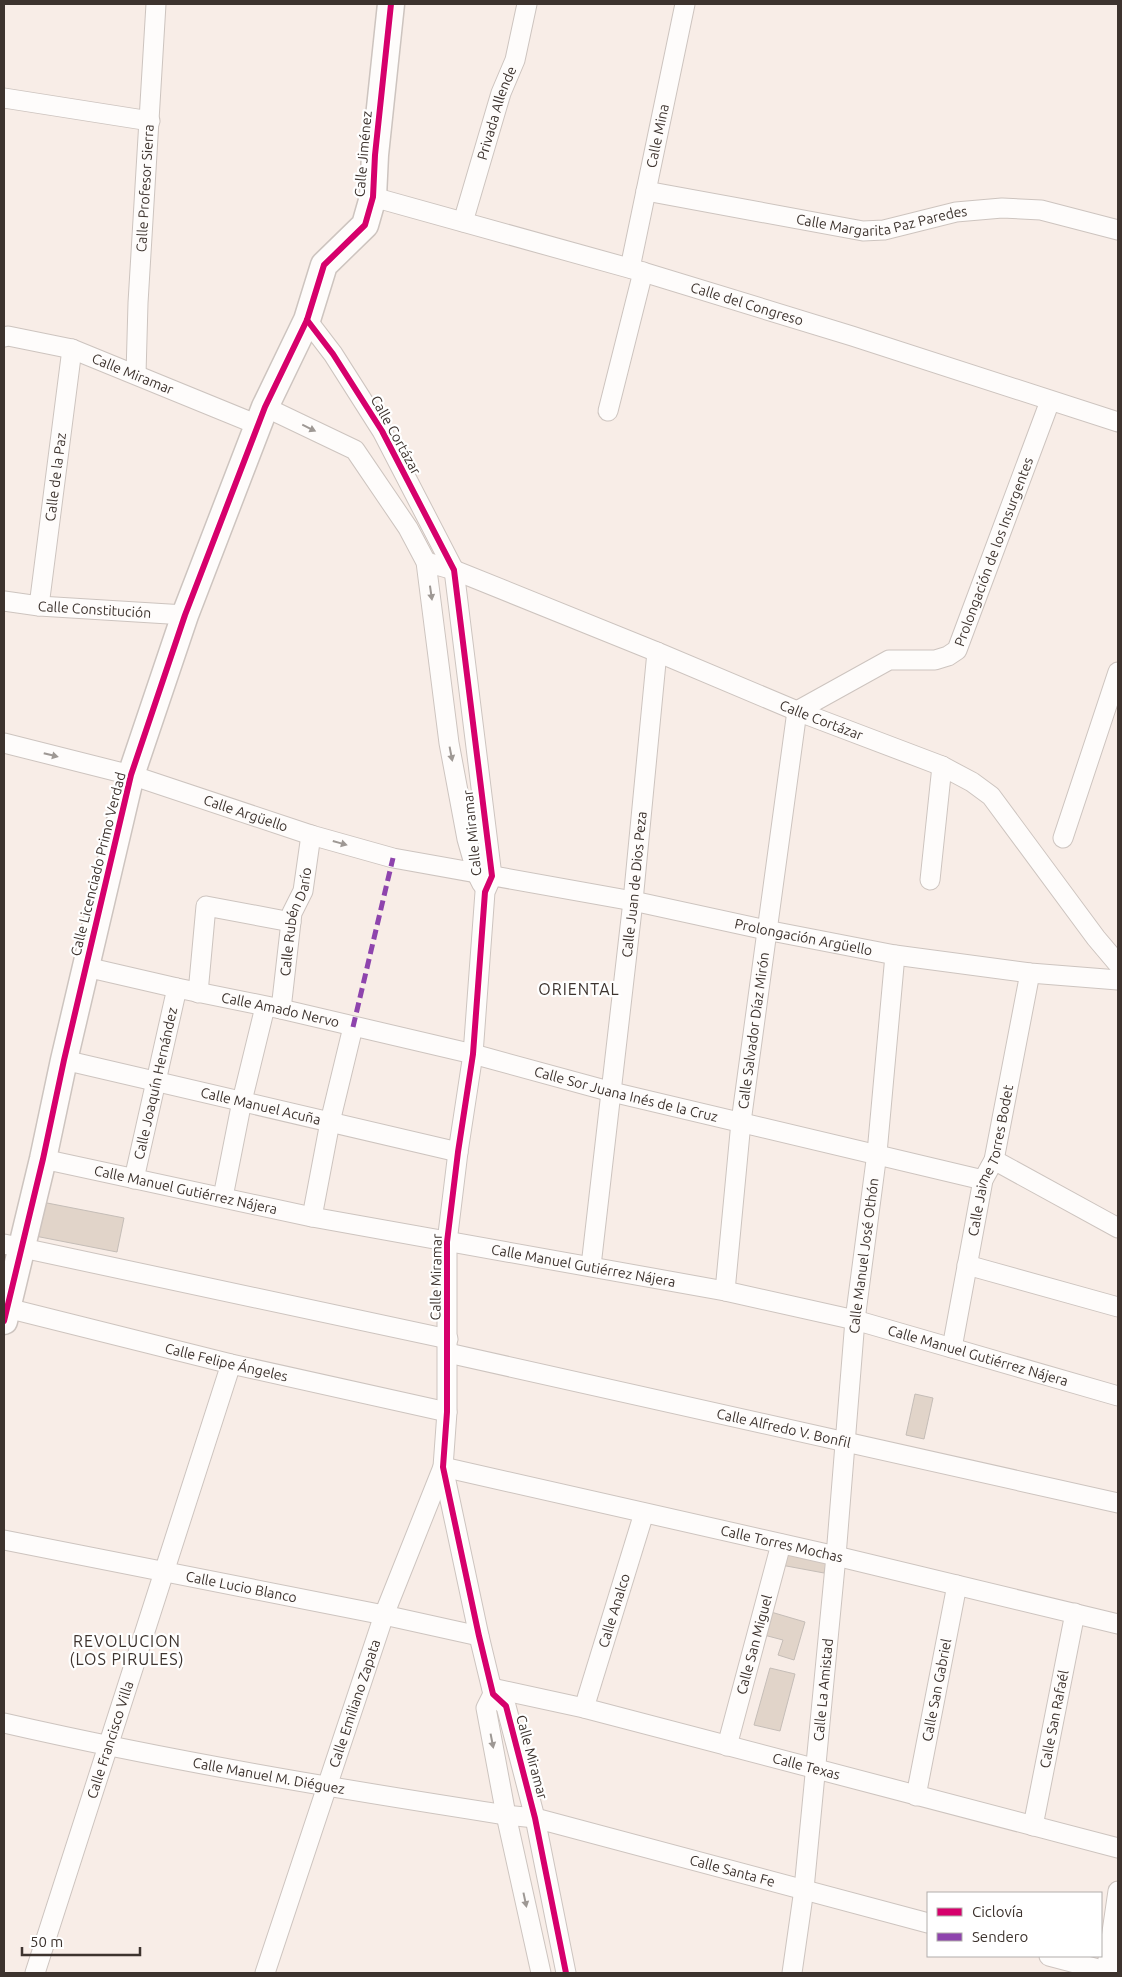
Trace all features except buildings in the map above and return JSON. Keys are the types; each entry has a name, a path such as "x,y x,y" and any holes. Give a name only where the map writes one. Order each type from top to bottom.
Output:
{"street":[{"name":"Calle Profesor Sierra","path":"136,374 138,302 156,4"},
{"name":"Calle Jiménez","path":"262,416 307,320 324,264 365,225 373,198 374,155 391,4"},
{"name":"Privada Allende","path":"463,222 501,92 515,60 527,4"},
{"name":"Calle Mina","path":"608,411 637,270 646,191 685,4"},
{"path":"4,98 150,121"},
{"name":"Calle Margarita Paz Paredes","path":"646,191 863,231 884,230 956,212 1002,208 1041,210 1118,230"},
{"name":"Calle del Congreso","path":"373,198 637,270 852,336 1050,401 1117,419"},
{"name":"Calle Cortázar","path":"307,320 333,354 382,431 454,570"},
{"name":"Calle Miramar","path":"4,337 8,336 72,349 136,374 262,416 355,450 408,528 426,562 436,628 449,743 467,839 485,880"},
{"name":"Calle de la Paz","path":"39,606 72,349"},
{"name":"Prolongación de los Insurgentes","path":"797,711 889,660 934,660 948,656 957,650 1050,401"},
{"name":"Calle Licenciado Primo Verdad","path":"5,1315 12,1247 44,1159 64,1060 131,775 185,614 262,416"},
{"name":"Calle Cortázar","path":"426,562 454,570 797,711 942,766 972,782 991,796 1096,938 1118,964"},
{"name":"Calle Miramar","path":"454,570 485,880 473,1054 447,1242 447,1412 443,1467 478,1636 493,1691 506,1706 535,1818 566,1973"},
{"name":"Calle Constitución","path":"4,602 39,606 185,614"},
{"name":"Calle Juan de Dios Peza","path":"591,1266 633,901 657,652"},
{"path":"1063,838 1118,672"},
{"name":"Calle Salvador Díaz Mirón","path":"725,1291 741,1122 797,711"},
{"name":"Calle Argüello","path":"4,743 131,775 311,835 393,858 485,880"},
{"path":"930,880 942,766"},
{"name":"Calle Rubén Darío","path":"223,1197 242,1101 273,1008 292,913 304,891 311,835"},
{"name":"Prolongación Argüello","path":"485,880 633,901 766,930 895,955 1030,973 1118,980"},
{"path":"198,992 206,906 291,922"},
{"name":"Calle Manuel José Othón","path":"836,1556 856,1320 877,1153 895,955"},
{"name":"Calle Amado Nervo","path":"86,966 473,1054"},
{"name":"Calle Jaime Torres Bodet","path":"952,1348 983,1180 994,1160 1030,973"},
{"name":"Calle Joaquín Hernández","path":"134,1179 177,988"},
{"path":"312,1217 330,1122 353,1027"},
{"name":"Calle Sor Juana Inés de la Cruz","path":"473,1054 612,1092 877,1153 983,1180"},
{"name":"Calle Manuel Acuña","path":"64,1060 458,1152"},
{"name":"Calle Manuel Gutiérrez Nájera","path":"44,1159 312,1217 725,1291 856,1320 1118,1396"},
{"path":"994,1160 1118,1228"},
{"path":"12,1247 448,1346"},
{"path":"967,1265 1118,1307"},
{"name":"Calle Felipe Ángeles","path":"5,1315 447,1412"},
{"name":"Calle Alfredo V. Bonfil","path":"448,1346 846,1442 1118,1503"},
{"name":"Calle Francisco Villa","path":"35,1973 231,1364"},
{"name":"Calle Torres Mochas","path":"443,1467 836,1556 1118,1624"},
{"name":"Calle Emiliano Zapata","path":"265,1973 384,1615 443,1467"},
{"name":"Calle Analco","path":"584,1708 644,1513"},
{"name":"Calle Lucio Blanco","path":"4,1540 384,1615 478,1636"},
{"name":"Calle San Miguel","path":"727,1746 781,1544"},
{"name":"Calle La Amistad","path":"792,1973 804,1888 836,1556"},
{"name":"Calle San Gabriel","path":"916,1796 957,1585"},
{"name":"Calle San Rafaél","path":"1033,1826 1075,1614"},
{"name":"Calle Miramar","path":"493,1691 486,1708 506,1815 541,1973"},
{"name":"Calle Texas","path":"493,1691 584,1708 1118,1848"},
{"name":"Calle Manuel M. Diéguez","path":"4,1723 107,1747 326,1787 535,1818"},
{"name":"Calle Santa Fe","path":"535,1818 804,1888 927,1923"},
{"path":"1053,1957 1109,1973 1118,1891"}],"marked path":[{"path":"353,1027 393,858"}],"cycle path":[{"path":"4,1321 131,775 185,615 265,407 307,320 324,265 365,225 373,197 375,155 391,4"},
{"path":"307,320 333,354 382,431 454,570 492,876 485,892 473,1054 447,1242 447,1412 443,1467 493,1694 506,1706 535,1818 566,1973"}],"district":[{"name":"ORIENTAL","path":"579,989"},
{"name":"REVOLUCION (LOS PIRULES)","path":"127,1650"}]}
